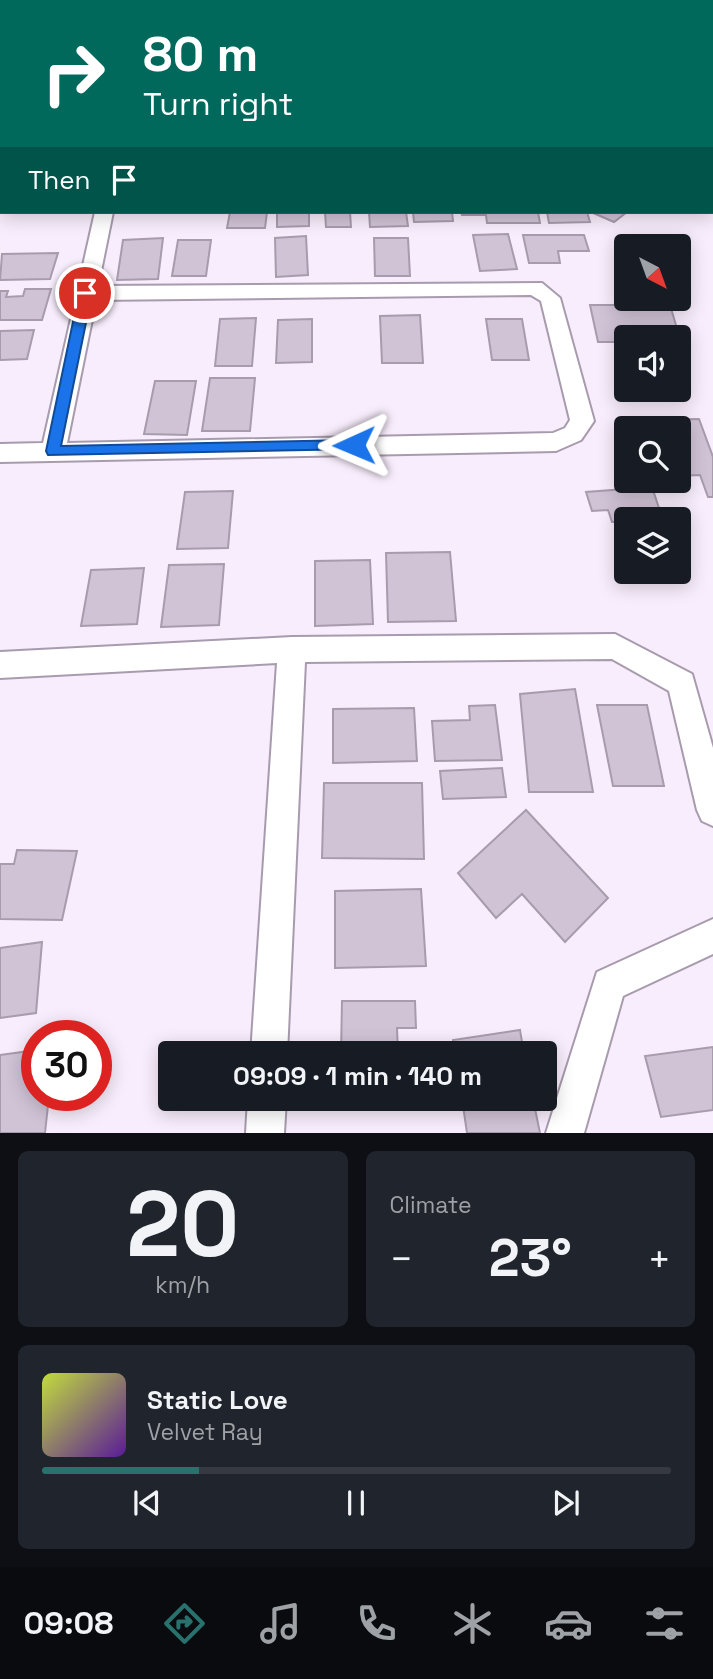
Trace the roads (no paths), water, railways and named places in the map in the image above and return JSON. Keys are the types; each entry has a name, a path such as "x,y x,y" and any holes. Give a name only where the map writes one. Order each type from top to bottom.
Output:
{"street":[{"path":"53,451 104,214"},
{"path":"0,453 556,442 573,434 582,421 550,298 535,288 85,293"},
{"path":"0,665 292,650 615,646 682,683 713,810"},
{"path":"270,1041 292,650"},
{"path":"565,1133 609,984 713,936"},
{"path":"265,1133 266,1111"}]}
